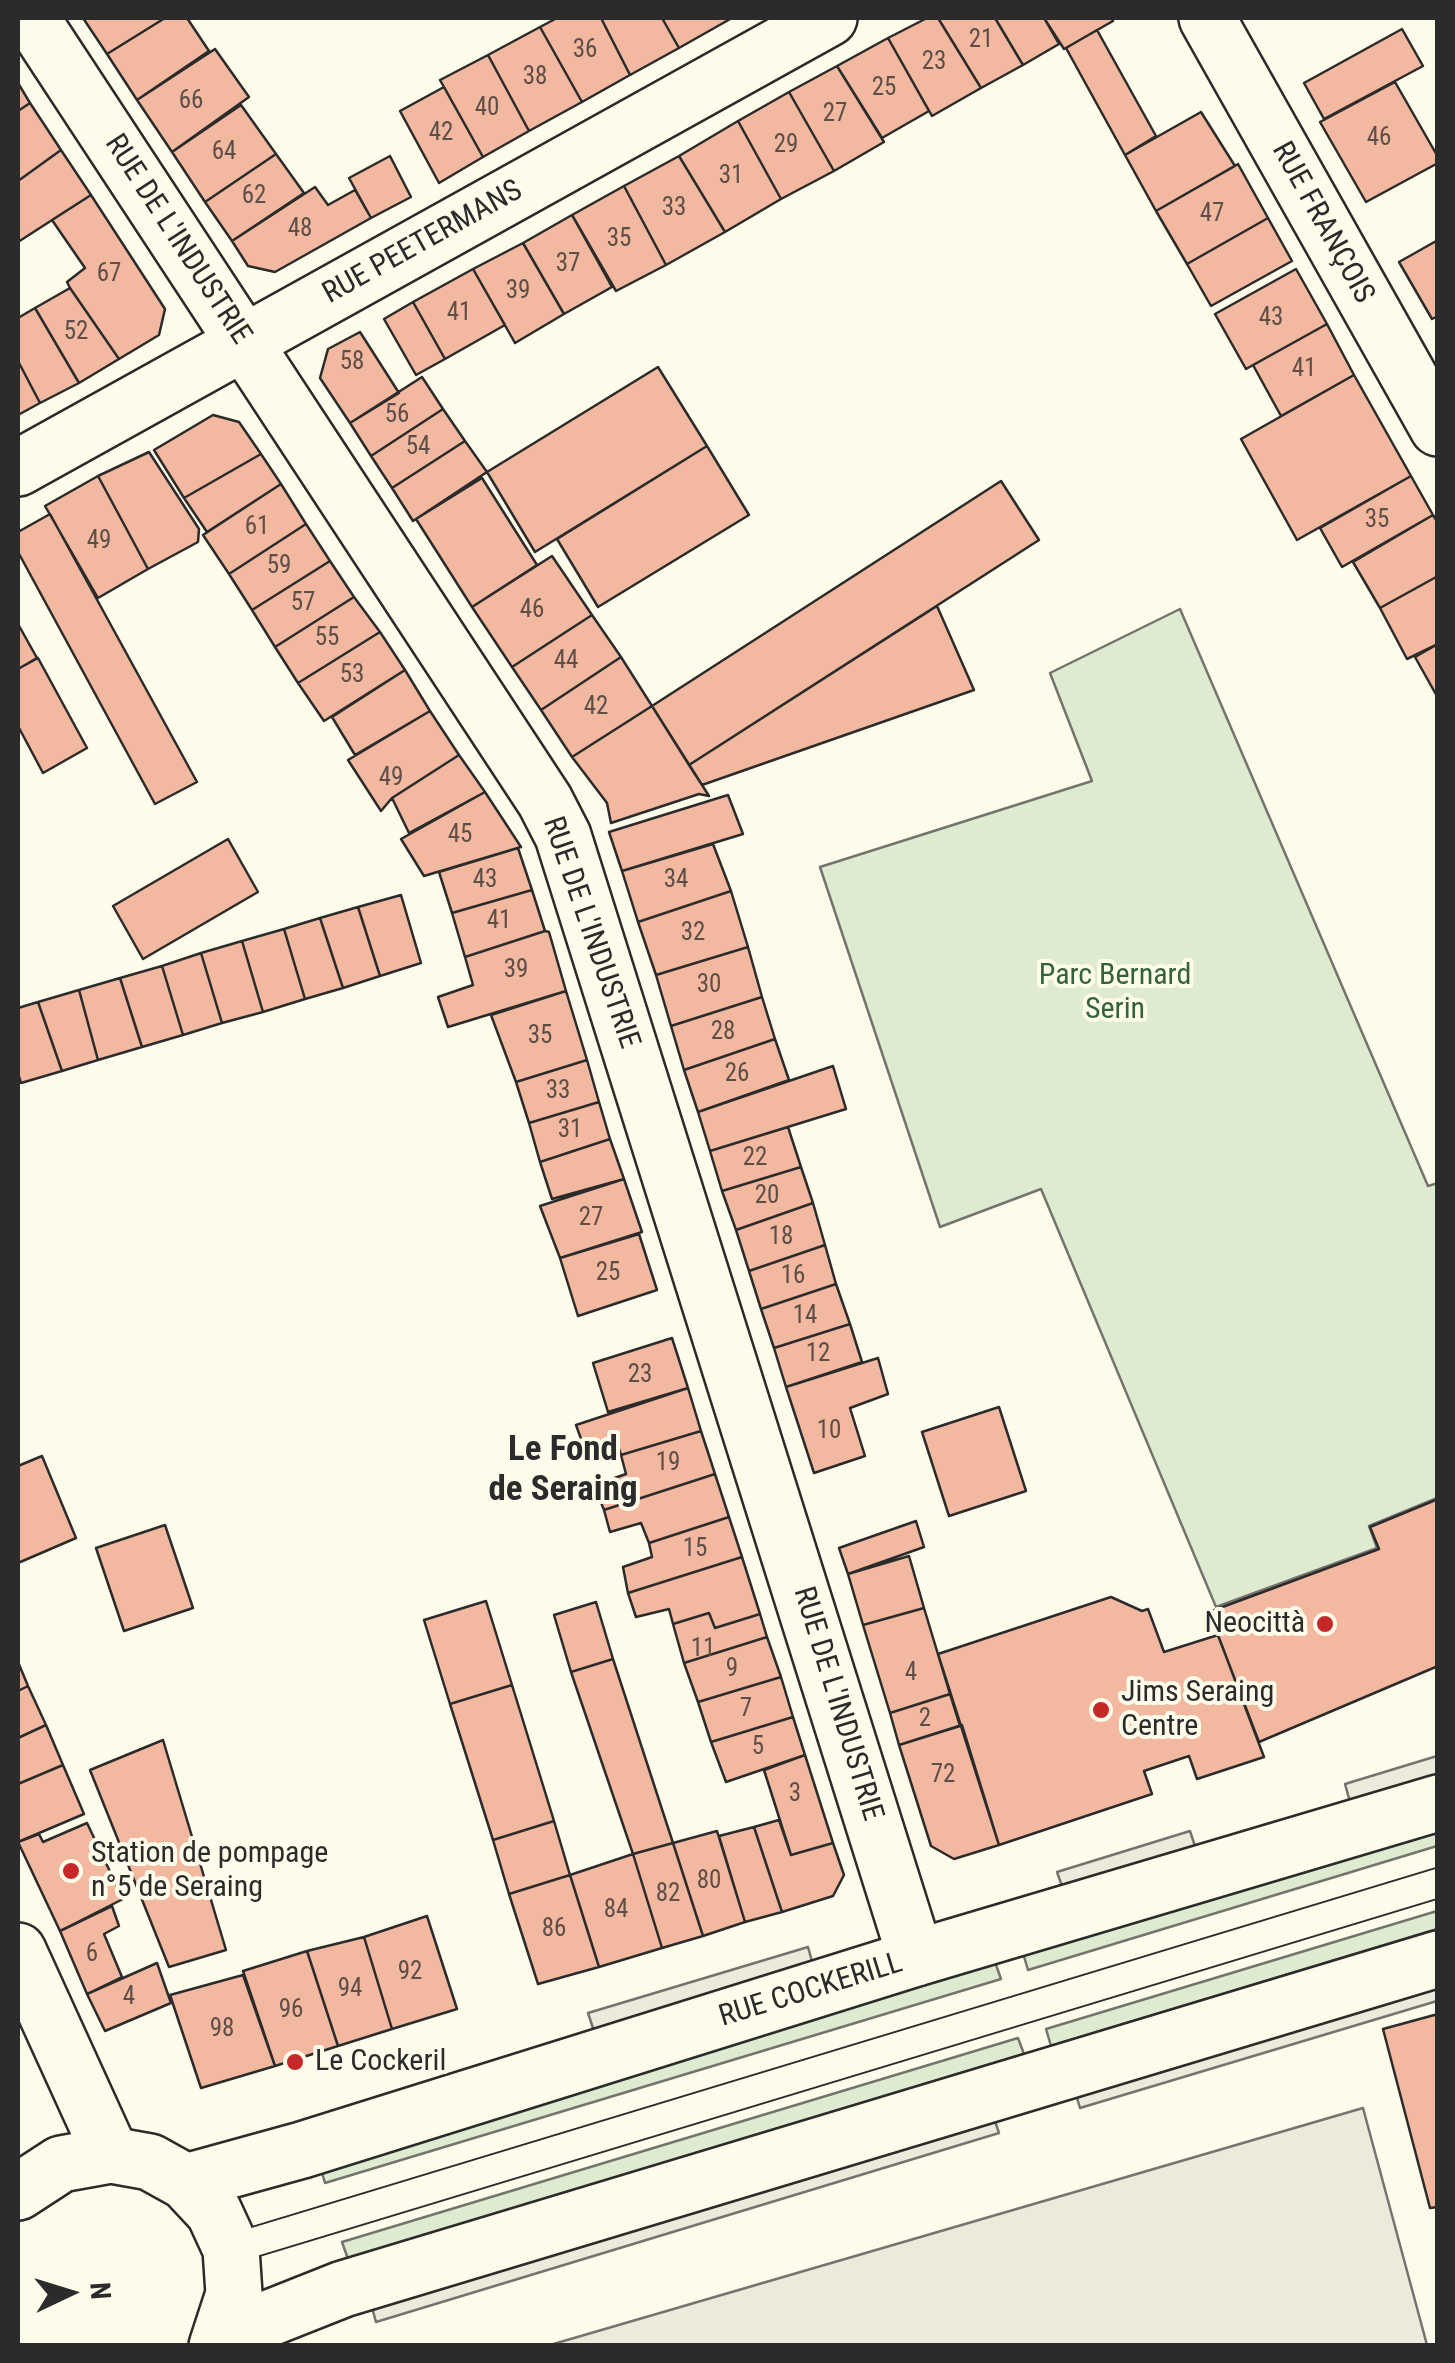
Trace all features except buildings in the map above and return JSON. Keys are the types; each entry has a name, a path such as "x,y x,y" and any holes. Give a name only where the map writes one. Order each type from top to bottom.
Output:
{"street":[{"name":"RUE DE L'INDUSTRIE","path":"31,18 534,785 563,836 916,1958"},
{"name":"RUE PEETERMANS","path":"18,468 829,18"},
{"name":"RUE FRANÇOIS","path":"1207,18 1438,428"},
{"name":"RUE COCKERILL","path":"186,2182 1438,1803"},
{"path":"18,1951 111,2155"},
{"path":"220,2341 343,2288 1438,1960"},
{"path":"18,2191 61,2164 111,2155 150,2162 186,2182 214,2212 231,2250 234,2294 220,2341"}],"lane":[{"path":"231,2250 1438,1883"}],"green space":[{"name":"Parc Bernard Serin","path":"1180,609 1428,1186 1438,1183 1437,1498 1369,1526 1377,1548 1216,1607 1041,1189 940,1227 820,867 1092,781 1050,673"},
{"path":"1437,1828 1437,1846 1028,1970 1023,1953"},
{"path":"1437,1911 1437,1929 1051,2046 1046,2029"},
{"path":"995,1962 1001,1979 325,2183 320,2166"},
{"path":"1018,2038 1024,2054 348,2259 342,2242"}],"shaded area":[{"path":"1437,1756 1437,1776 1350,1802 1345,1784"},
{"path":"1190,1831 1196,1849 1063,1889 1057,1872"},
{"path":"808,1947 813,1965 594,2031 588,2013"},
{"path":"1437,1981 1437,2001 1080,2108 1075,2091"},
{"path":"1363,2108 1427,2345 550,2345"},
{"path":"993,2115 999,2133 376,2322 371,2304"}],"place":[{"name":"Neocittà","path":"1325,1624"},
{"name":"Jims Seraing Centre","path":"1101,1710"},
{"name":"Station de pompage n°5 de Seraing","path":"71,1871"},
{"name":"Le Cockeril","path":"295,2062"}],"district":[{"name":"Le Fond de Seraing","path":"563,1471"}]}
